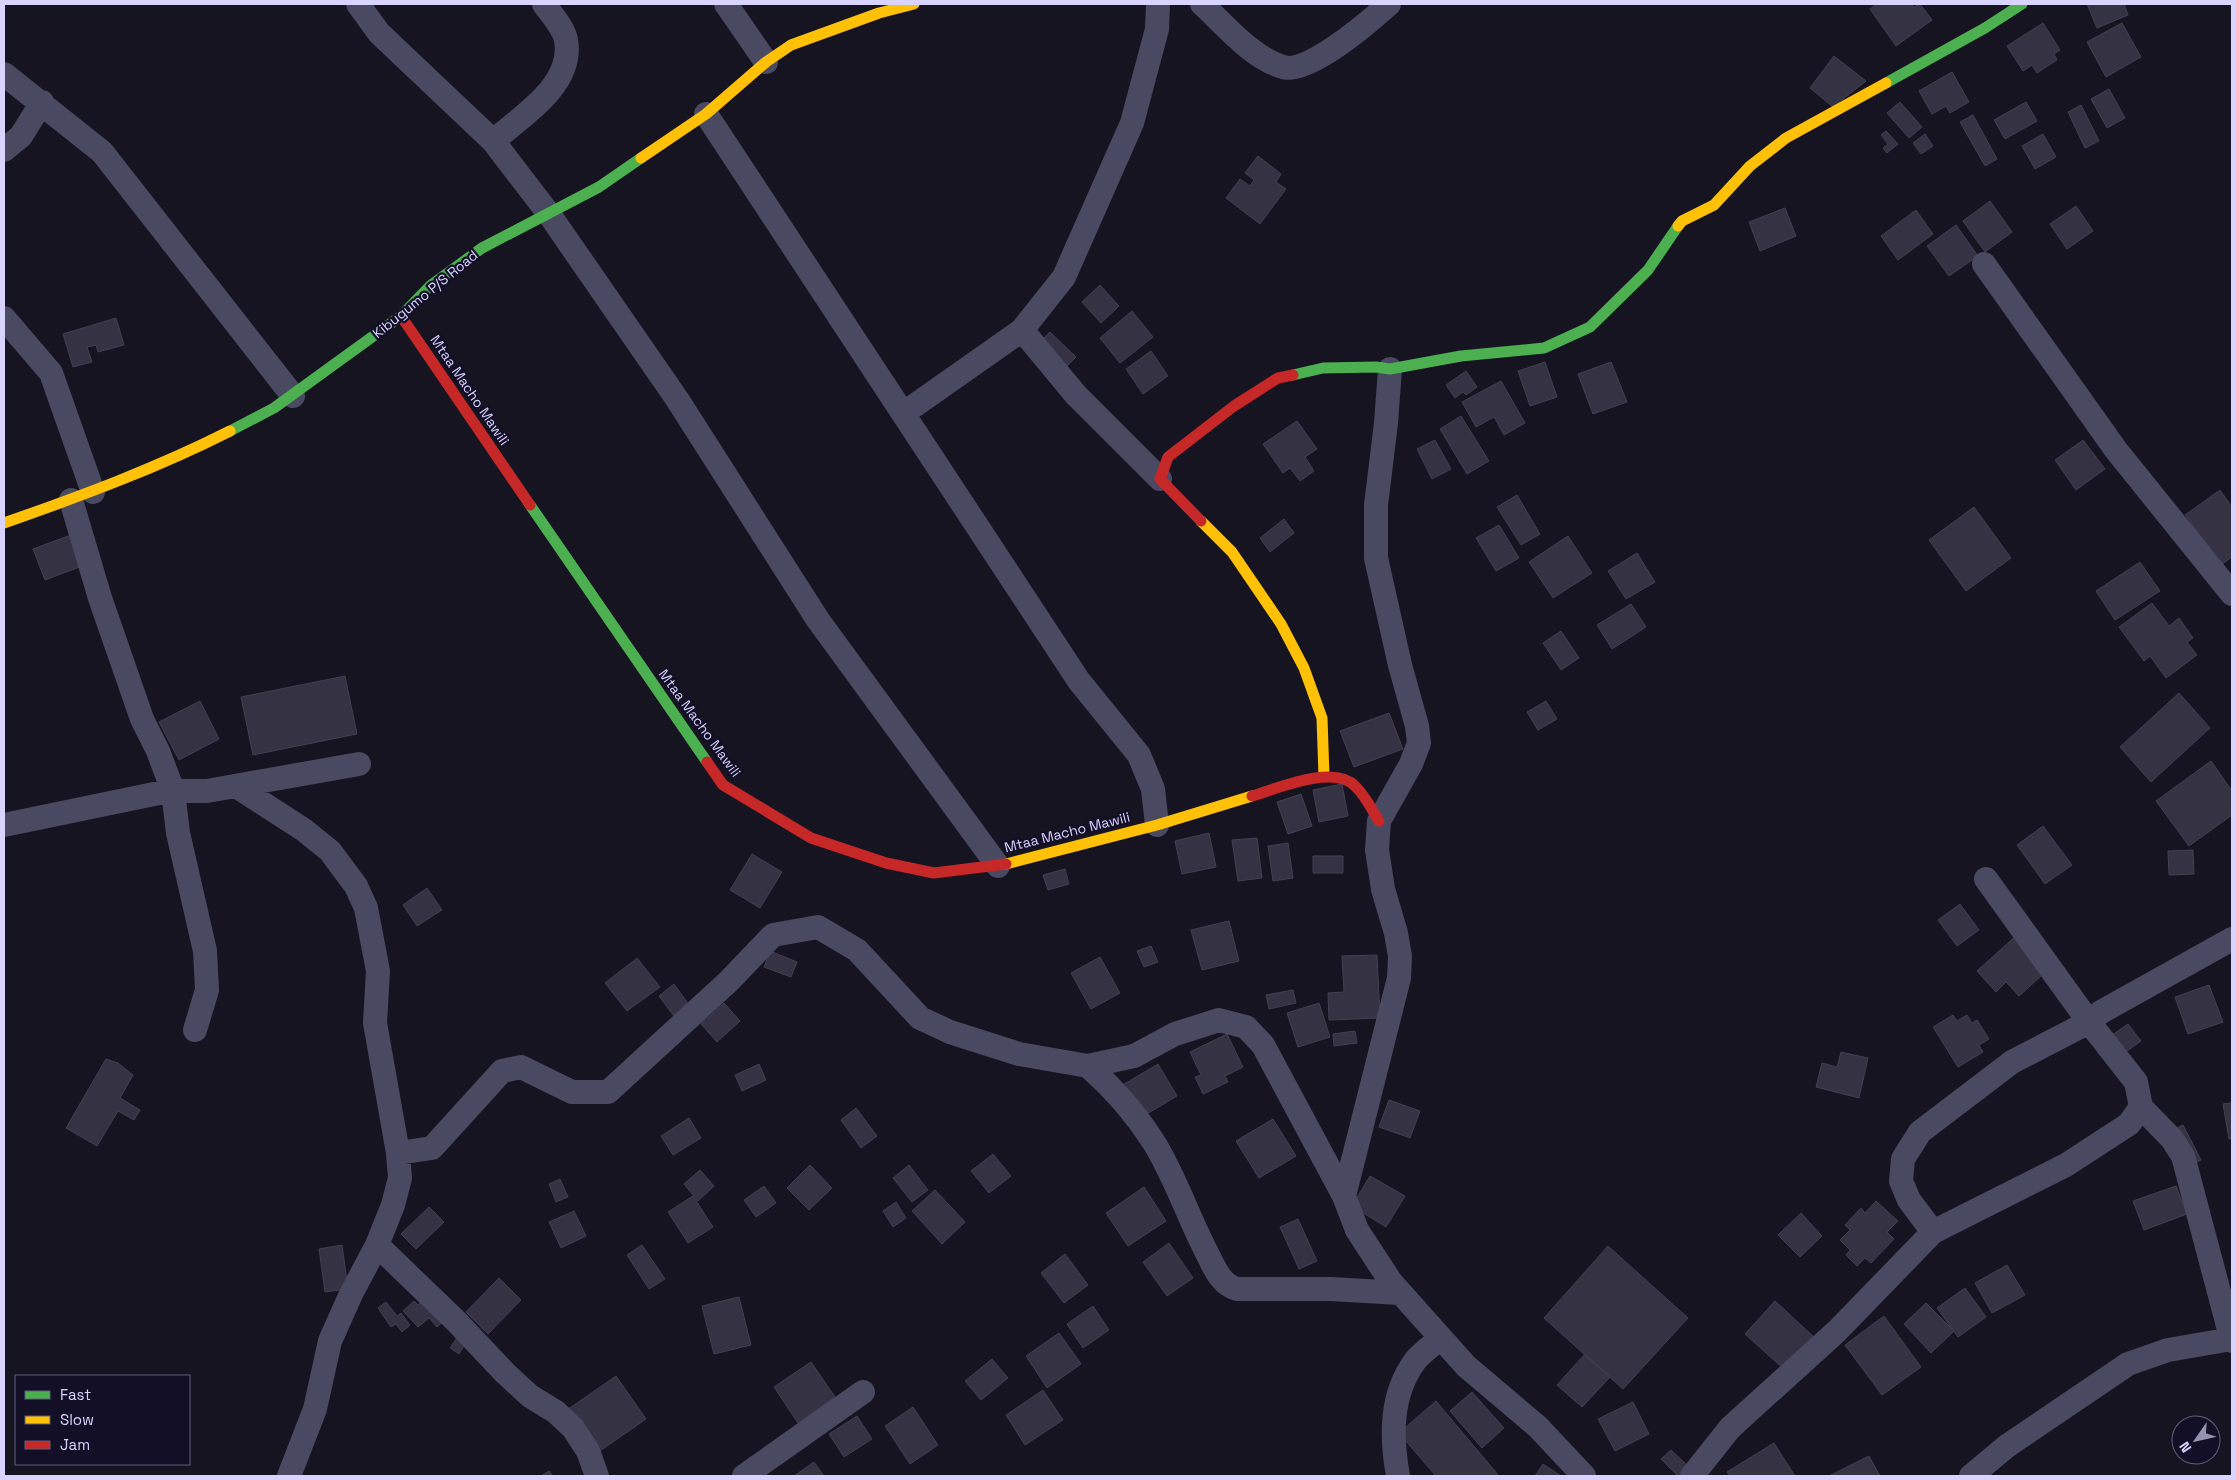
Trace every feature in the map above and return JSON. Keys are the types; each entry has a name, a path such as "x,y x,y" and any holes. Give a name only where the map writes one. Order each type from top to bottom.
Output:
{"street":[{"path":"358,4 378,33 493,142 548,214 677,399 818,620 998,866"},
{"path":"493,142 550,92 567,61 566,38 544,4"},
{"path":"726,4 766,62"},
{"name":"Kibugumo P/S Road","path":"4,523 93,492 182,454 274,408 401,316 430,286 482,248 599,188 706,114 766,62 791,45 876,8 914,4"},
{"path":"904,413 1022,330 1064,277 1132,123 1156,29 1158,4"},
{"path":"1202,4 1238,38 1268,60 1284,68 1306,65 1357,33 1389,4"},
{"path":"1160,479 1168,457 1234,406 1278,378 1322,368 1376,367 1390,369 1461,356 1544,348 1590,327 1648,270 1682,221 1714,205 1750,166 1786,138 1985,28 2022,4"},
{"path":"4,74 42,102 102,152 292,396"},
{"path":"4,150 21,136 42,102"},
{"path":"706,114 1079,681 1139,755 1153,789 1157,825"},
{"path":"1984,264 2116,450 2232,594"},
{"name":"Mtaa Macho Mawili","path":"401,316 723,786 811,838 886,863 934,873 998,866 1157,825 1229,802 1324,776 1344,777 1356,786 1379,820"},
{"path":"4,318 51,373 93,492"},
{"path":"1022,330 1076,395 1232,552 1281,624 1304,668 1322,718 1324,776"},
{"path":"1344,1196 1399,978 1400,956 1396,933 1383,888 1377,850 1379,820 1412,764 1419,743 1417,726 1400,665 1376,558 1376,505 1386,423 1390,369"},
{"path":"71,500 100,598 142,719 158,751 173,790 178,832 205,951 207,990 195,1030"},
{"path":"4,825 173,790 207,791 359,764"},
{"path":"236,786 304,830 330,851 356,886 366,908 378,971 375,1023 398,1153 400,1178 394,1204 377,1245 351,1294 330,1341 315,1409 289,1476"},
{"path":"1971,1476 2007,1446 2128,1364 2168,1350 2232,1340 2183,1156 2172,1139 2141,1108 2136,1082 2089,1022 1986,879"},
{"path":"398,1153 432,1148 502,1071 521,1068 572,1092 608,1092 730,982 773,935 818,927 857,950 920,1018 950,1032 1019,1054 1088,1066 1134,1056 1175,1034 1219,1020 1246,1027 1263,1045 1344,1196 1361,1237 1374,1259 1400,1293 1441,1338 1479,1377 1538,1427 1584,1476"},
{"path":"1933,1232 1909,1200 1901,1181 1903,1159 1920,1132 2012,1062 2089,1022 2101,1012 2232,939"},
{"path":"1088,1066 1115,1090 1154,1142 1199,1238 1221,1279 1228,1287 1237,1289 1331,1289 1400,1293"},
{"path":"1692,1476 1730,1428 1838,1332 1933,1232 2066,1165 2129,1124 2141,1108"},
{"path":"377,1245 456,1321 505,1373 530,1396 556,1412 573,1428 588,1451 597,1476"},
{"path":"1398,1476 1393,1427 1396,1401 1416,1360 1441,1338"},
{"path":"744,1476 863,1392"}],"building":[{"path":"1877,4 1911,4 1914,7 1920,4 1932,20 1896,46 1870,9"},
{"path":"2087,4 2124,4 2128,15 2097,28"},
{"path":"2043,23 2060,50 2054,54 2057,60 2037,73 2032,65 2023,71 2007,46"},
{"path":"2122,23 2141,57 2106,77 2087,42"},
{"path":"1834,56 1866,81 1833,107 1810,88"},
{"path":"1952,72 1969,102 1950,113 1946,106 1932,114 1919,91"},
{"path":"2109,89 2125,118 2107,128 2091,99"},
{"path":"1900,102 1922,127 1909,138 1887,113"},
{"path":"2026,102 2037,121 2005,139 1994,120"},
{"path":"2081,105 2099,141 2085,148 2068,112"},
{"path":"1973,115 1997,159 1985,166 1960,122"},
{"path":"1886,131 1898,144 1887,153 1883,148 1888,144 1881,135"},
{"path":"1925,134 1933,146 1921,154 1913,143"},
{"path":"2043,134 2056,157 2035,169 2022,146"},
{"path":"1258,156 1281,174 1276,182 1286,189 1260,224 1226,198 1240,179 1250,186 1254,180 1245,173"},
{"path":"1990,201 2012,232 1985,252 1963,221"},
{"path":"2076,206 2093,231 2067,249 2050,224"},
{"path":"1785,208 1796,236 1760,251 1749,222"},
{"path":"1916,210 1933,234 1898,260 1881,236"},
{"path":"1956,225 1978,256 1949,276 1927,246"},
{"path":"1100,285 1119,306 1101,323 1082,302"},
{"path":"1132,311 1153,337 1120,363 1100,338"},
{"path":"116,318 124,345 98,352 96,345 87,347 92,362 73,367 63,334"},
{"path":"1050,332 1076,357 1064,369 1038,344"},
{"path":"1151,351 1168,376 1143,394 1126,369"},
{"path":"1545,362 1557,397 1530,406 1518,371"},
{"path":"1611,362 1627,402 1593,414 1578,374"},
{"path":"1466,371 1477,387 1466,395 1463,392 1455,398 1446,385"},
{"path":"1501,381 1525,423 1504,435 1494,417 1476,427 1462,402"},
{"path":"1461,416 1489,461 1467,474 1440,429"},
{"path":"1297,421 1317,449 1305,457 1314,471 1300,481 1290,468 1283,473 1263,444"},
{"path":"1435,440 1451,469 1432,479 1417,449"},
{"path":"2083,440 2105,469 2076,490 2055,460"},
{"path":"2220,490 2232,507 2232,557 2221,565 2185,515"},
{"path":"1517,495 1540,534 1521,545 1497,507"},
{"path":"1974,507 2011,558 1966,591 1929,540"},
{"path":"1284,519 1294,533 1270,552 1260,538"},
{"path":"1499,525 1519,558 1496,571 1476,538"},
{"path":"71,535 82,566 45,580 33,549"},
{"path":"1568,536 1592,573 1553,598 1529,562"},
{"path":"1637,553 1655,582 1626,599 1608,571"},
{"path":"2140,562 2160,591 2115,620 2096,591"},
{"path":"2152,603 2169,626 2179,618 2193,638 2187,642 2197,655 2166,678 2150,656 2144,661 2119,627"},
{"path":"1631,604 1646,627 1612,649 1597,625"},
{"path":"1561,631 1579,658 1561,670 1543,643"},
{"path":"345,676 357,734 253,755 241,697"},
{"path":"2179,693 2210,728 2151,782 2120,747"},
{"path":"200,701 219,739 179,760 159,722"},
{"path":"1546,701 1557,719 1538,730 1527,712"},
{"path":"1389,713 1403,749 1354,767 1340,731"},
{"path":"2211,761 2232,791 2232,815 2189,846 2156,801"},
{"path":"1342,784 1348,816 1319,822 1313,790"},
{"path":"1301,794 1312,826 1288,834 1277,802"},
{"path":"2043,826 2072,865 2045,884 2017,845"},
{"path":"1209,833 1216,867 1182,874 1175,841"},
{"path":"1257,838 1262,878 1238,881 1232,840"},
{"path":"1288,843 1293,878 1273,881 1268,846"},
{"path":"2193,850 2194,874 2169,875 2168,851"},
{"path":"752,854 782,872 760,908 730,890"},
{"path":"1313,856 1343,856 1343,873 1313,873"},
{"path":"1065,869 1069,884 1048,890 1043,875"},
{"path":"427,888 442,910 417,926 403,905"},
{"path":"1960,904 1979,930 1957,946 1938,920"},
{"path":"1229,921 1239,961 1202,970 1191,930"},
{"path":"2019,933 2051,967 2019,996 2006,982 1996,992 1977,971"},
{"path":"1151,946 1158,962 1144,967 1137,951"},
{"path":"770,951 797,962 791,977 764,967"},
{"path":"1377,955 1380,1018 1329,1020 1328,993 1344,992 1342,956"},
{"path":"1100,957 1120,993 1091,1009 1071,973"},
{"path":"637,958 660,987 627,1011 605,983"},
{"path":"674,984 694,1012 679,1023 659,996"},
{"path":"2209,985 2223,1022 2188,1034 2175,997"},
{"path":"1293,990 1296,1003 1269,1009 1266,995"},
{"path":"724,1003 740,1021 717,1042 701,1024"},
{"path":"1319,1003 1330,1037 1298,1047 1287,1013"},
{"path":"1953,1015 1957,1021 1967,1015 1972,1023 1977,1020 1989,1039 1979,1045 1983,1052 1958,1067 1933,1027"},
{"path":"2128,1024 2141,1041 2124,1053 2111,1036"},
{"path":"1355,1031 1357,1043 1334,1046 1333,1034"},
{"path":"1227,1034 1243,1067 1225,1076 1228,1082 1203,1094 1195,1077 1201,1075 1190,1052"},
{"path":"1841,1052 1868,1058 1859,1098 1816,1087 1822,1063 1837,1067"},
{"path":"106,1059 118,1063 133,1075 120,1098 140,1110 134,1120 118,1111 97,1146 66,1128"},
{"path":"759,1064 766,1080 742,1091 735,1075"},
{"path":"1158,1064 1177,1096 1140,1118 1121,1086"},
{"path":"1389,1100 1420,1111 1410,1138 1379,1127"},
{"path":"2232,1103 2232,1139 2229,1139 2223,1104"},
{"path":"856,1108 877,1136 861,1148 841,1120"},
{"path":"689,1118 701,1138 673,1155 661,1136"},
{"path":"1273,1119 1296,1156 1259,1178 1236,1141"},
{"path":"2183,1125 2201,1160 2191,1165 2173,1130"},
{"path":"993,1154 1011,1176 989,1193 971,1171"},
{"path":"810,1165 832,1188 809,1210 787,1188"},
{"path":"909,1165 928,1190 912,1202 893,1178"},
{"path":"700,1170 714,1186 698,1201 684,1184"},
{"path":"1370,1176 1405,1196 1386,1227 1352,1206"},
{"path":"560,1179 568,1197 556,1202 549,1184"},
{"path":"764,1186 776,1203 756,1217 744,1200"},
{"path":"2176,1186 2187,1214 2144,1230 2133,1201"},
{"path":"1144,1187 1166,1221 1128,1246 1106,1213"},
{"path":"935,1190 965,1222 942,1244 912,1211"},
{"path":"693,1196 713,1227 688,1243 668,1212"},
{"path":"1876,1201 1898,1221 1887,1232 1894,1239 1871,1263 1865,1258 1857,1266 1846,1255 1850,1250 1840,1240 1850,1230 1845,1225 1861,1208 1865,1213"},
{"path":"896,1202 906,1218 893,1227 883,1211"},
{"path":"429,1207 444,1222 416,1249 401,1234"},
{"path":"574,1211 586,1236 561,1248 549,1222"},
{"path":"1801,1213 1822,1236 1800,1257 1778,1235"},
{"path":"1298,1219 1317,1261 1299,1269 1280,1227"},
{"path":"1169,1243 1193,1278 1167,1296 1143,1262"},
{"path":"342,1245 348,1289 325,1292 319,1249"},
{"path":"642,1245 665,1279 649,1289 627,1255"},
{"path":"1608,1246 1688,1318 1623,1389 1544,1318"},
{"path":"1065,1254 1088,1285 1064,1303 1041,1273"},
{"path":"2007,1265 2025,1295 1992,1313 1975,1283"},
{"path":"499,1278 521,1300 488,1334 466,1312"},
{"path":"1965,1288 1986,1317 1958,1337 1937,1308"},
{"path":"427,1296 447,1318 437,1327 429,1318 418,1327 403,1311 414,1301 418,1305"},
{"path":"739,1297 751,1345 714,1354 702,1306"},
{"path":"1775,1301 1815,1338 1786,1371 1745,1334"},
{"path":"386,1302 397,1316 401,1313 410,1325 402,1332 396,1324 391,1327 378,1308"},
{"path":"1926,1303 1954,1331 1931,1353 1904,1324"},
{"path":"1093,1306 1109,1330 1083,1348 1067,1324"},
{"path":"1884,1316 1921,1367 1882,1395 1845,1345"},
{"path":"460,1333 468,1339 459,1354 450,1348"},
{"path":"1059,1333 1081,1364 1047,1388 1026,1356"},
{"path":"1585,1354 1610,1377 1582,1407 1557,1385"},
{"path":"992,1359 1008,1378 981,1400 965,1381"},
{"path":"811,1362 835,1397 798,1423 774,1387"},
{"path":"616,1376 646,1419 597,1453 567,1410"},
{"path":"1043,1390 1063,1420 1025,1445 1006,1415"},
{"path":"1472,1392 1504,1428 1482,1448 1450,1411"},
{"path":"1436,1401 1499,1476 1436,1476 1399,1433"},
{"path":"1633,1402 1649,1434 1615,1451 1598,1419"},
{"path":"913,1407 938,1445 910,1464 885,1426"},
{"path":"857,1416 872,1439 844,1457 829,1434"},
{"path":"1774,1443 1795,1476 1730,1476 1727,1472"},
{"path":"1671,1450 1688,1466 1678,1476 1661,1459"},
{"path":"1869,1456 1880,1476 1829,1476"},
{"path":"814,1462 824,1476 794,1476"},
{"path":"1543,1464 1561,1476 1535,1476"},
{"path":"549,1471 553,1476 541,1476"}],"traffic: fast":[{"path":"1886,83 1985,28 2022,4"},
{"path":"230,431 274,408 401,316 430,286 482,248 599,187 641,158"},
{"path":"1293,375 1323,368 1376,367 1390,369 1461,356 1544,348 1590,327 1648,270 1678,226"},
{"path":"530,505 707,762"}],"traffic: slow":[{"path":"641,158 706,114 766,62 791,45 879,13 914,4"},
{"path":"1678,226 1682,221 1714,205 1750,166 1786,138 1886,83"},
{"path":"4,523 118,481 230,431"},
{"path":"1201,521 1232,552 1281,624 1304,668 1322,718 1324,776"},
{"path":"1006,864 1157,825 1252,796"}],"traffic: jam":[{"path":"401,316 530,505"},
{"path":"1201,521 1160,479 1168,457 1234,406 1278,378 1293,375"},
{"path":"707,762 723,785 811,838 886,863 934,873 1006,864"},
{"path":"1252,796 1306,780 1334,777 1346,780 1355,786 1379,821"}]}
